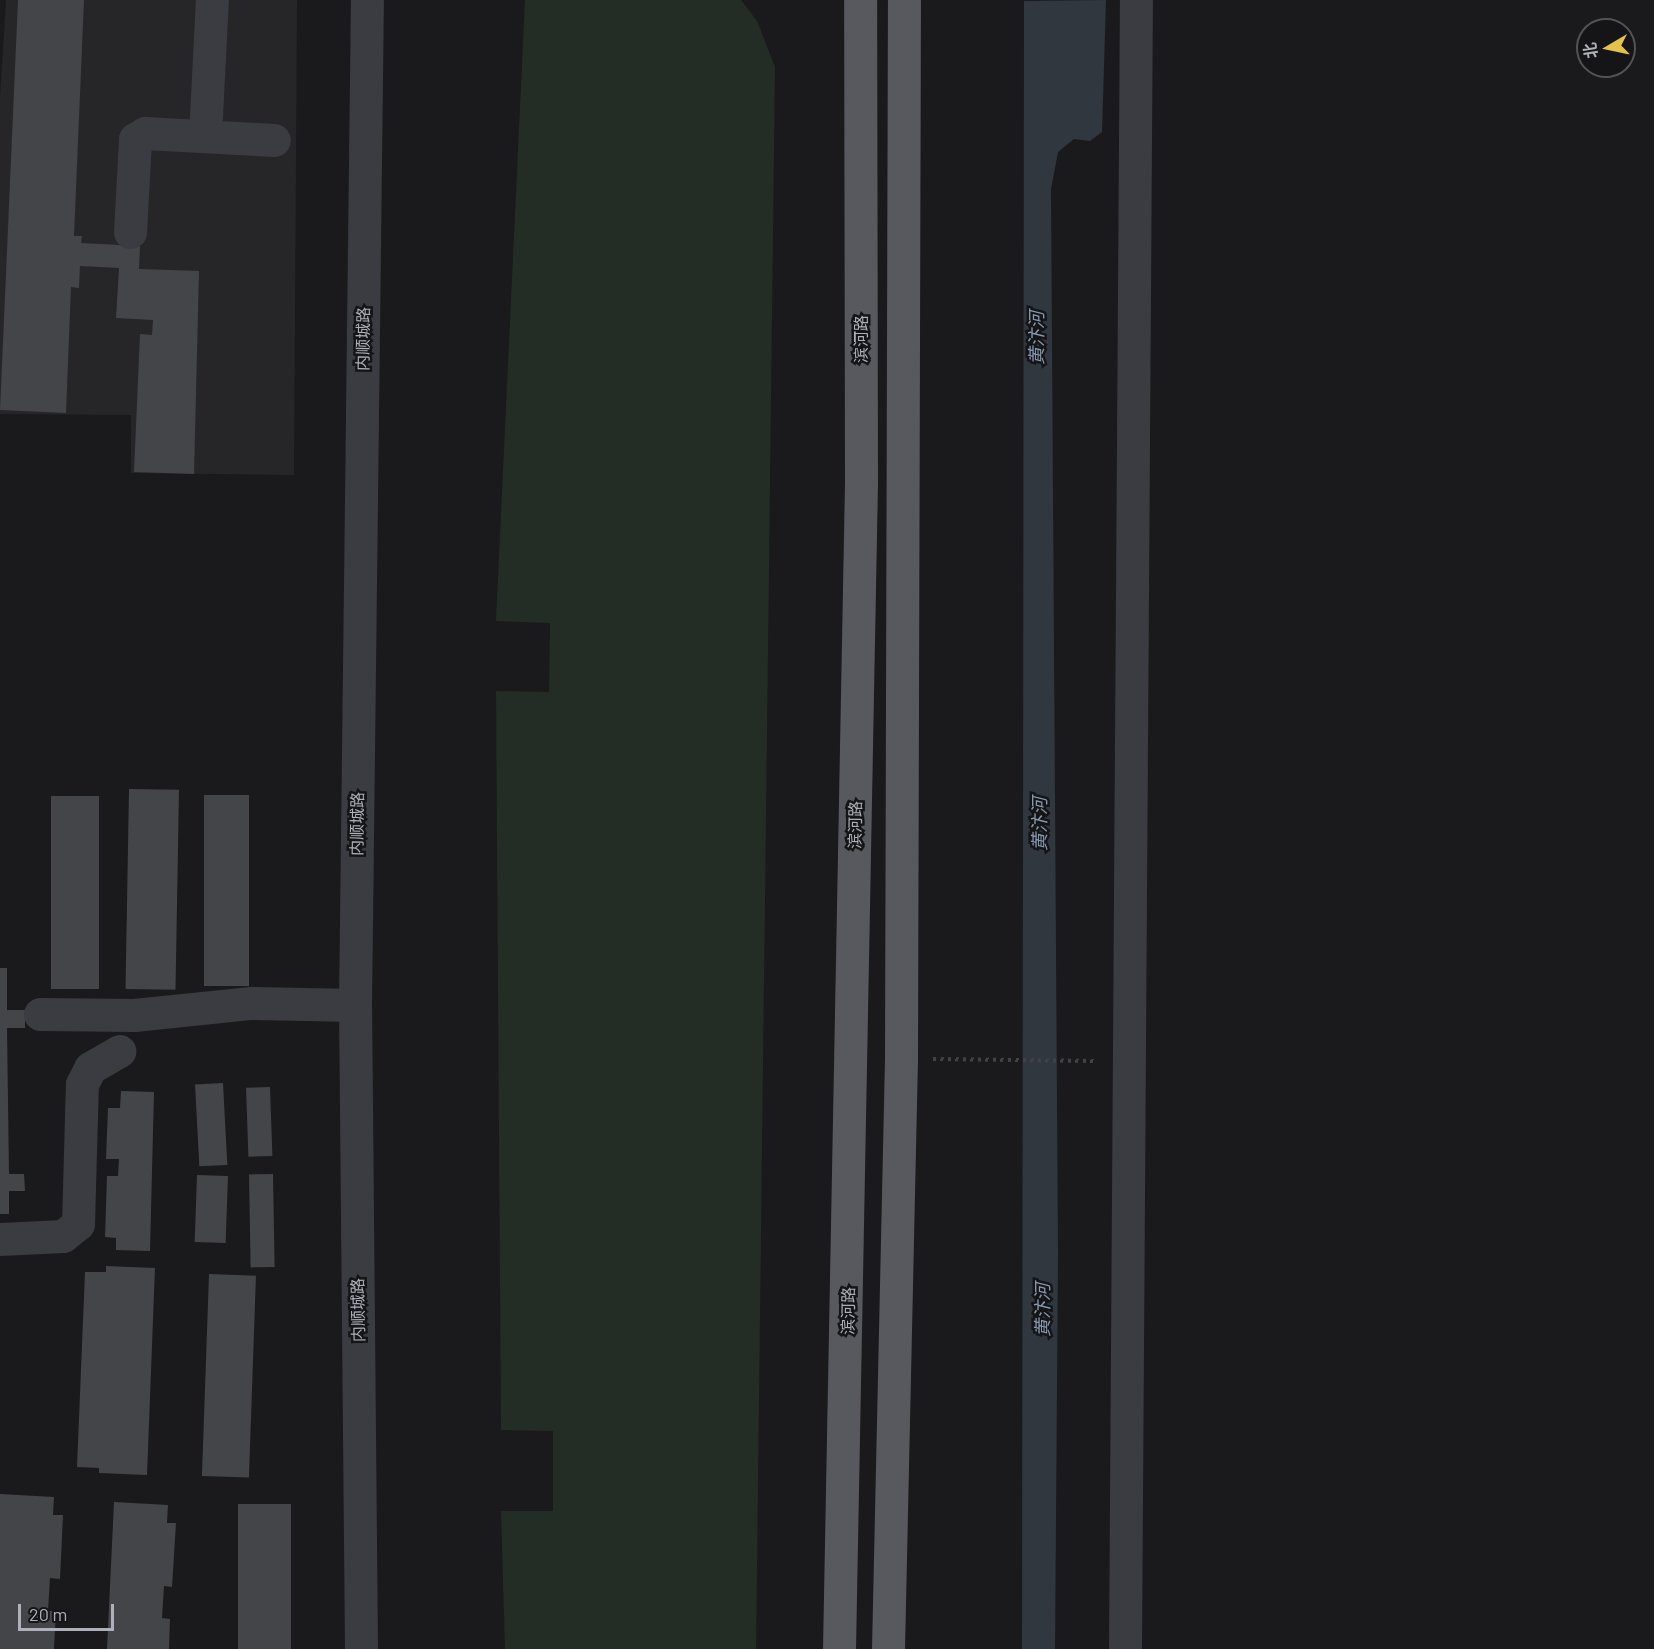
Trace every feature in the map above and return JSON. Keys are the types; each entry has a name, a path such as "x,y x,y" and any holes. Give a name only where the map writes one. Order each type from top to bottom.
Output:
{"main road":[{"name":"滨河路","path":"839,1649 860,520 860,0"},
{"path":"888,1649 901,1059 904,0"}],"street":[{"path":"205,136 212,0"},
{"name":"内顺城路","path":"361,1649 355,1005 367,0"},
{"path":"1125,1649 1136,0"},
{"path":"129,232 132,147 135,139 145,133 274,140"},
{"path":"40,1014 134,1015 240,1003 355,1005"},
{"path":"0,1239 63,1236 78,1224 82,1084 90,1068 119,1051"}],"path":[{"path":"901,1059 1130,1062"}],"shaded area":[{"path":"6,0 297,0 294,475 131,473 131,415 0,414 0,96"},
{"path":"525,0 741,0 757,21 775,67 756,1649 505,1649 501,1511 553,1511 553,1431 501,1430 496,691 549,692 550,623 496,621"}],"water":[{"name":"黄汴河","path":"1106,0 1102,132 1090,141 1074,139 1058,152 1051,189 1058,1255 1055,1649 1022,1649 1024,1"}],"building":[{"path":"18,0 84,0 74,236 82,236 81,243 140,246 139,269 199,271 194,474 134,472 140,334 152,335 153,320 116,318 119,268 80,266 79,288 71,287 66,413 0,410"},
{"path":"129,789 179,790 176,990 126,989"},
{"path":"204,795 249,795 249,986 204,986"},
{"path":"51,796 99,796 99,989 51,989"},
{"path":"0,968 7,968 7,1010 25,1010 25,1028 7,1028 9,1174 24,1174 25,1191 9,1191 9,1214 0,1214"},
{"path":"223,1083 227,1165 199,1166 195,1084"},
{"path":"270,1087 272,1156 248,1157 246,1088"},
{"path":"121,1091 154,1092 150,1251 116,1250 116,1238 105,1237 107,1176 118,1176 119,1159 106,1159 108,1108 120,1108"},
{"path":"249,1174 273,1174 275,1267 251,1267"},
{"path":"197,1175 228,1176 226,1243 195,1242"},
{"path":"106,1266 155,1268 147,1475 99,1473 99,1468 77,1467 85,1272 106,1272"},
{"path":"209,1274 256,1276 249,1478 202,1476"},
{"path":"0,1494 54,1497 53,1515 63,1515 60,1579 50,1578 48,1611 56,1611 54,1649 0,1649"},
{"path":"114,1502 168,1505 167,1523 176,1523 172,1587 164,1586 162,1618 170,1619 169,1649 107,1649"},
{"path":"238,1504 291,1504 291,1649 238,1649"}]}
